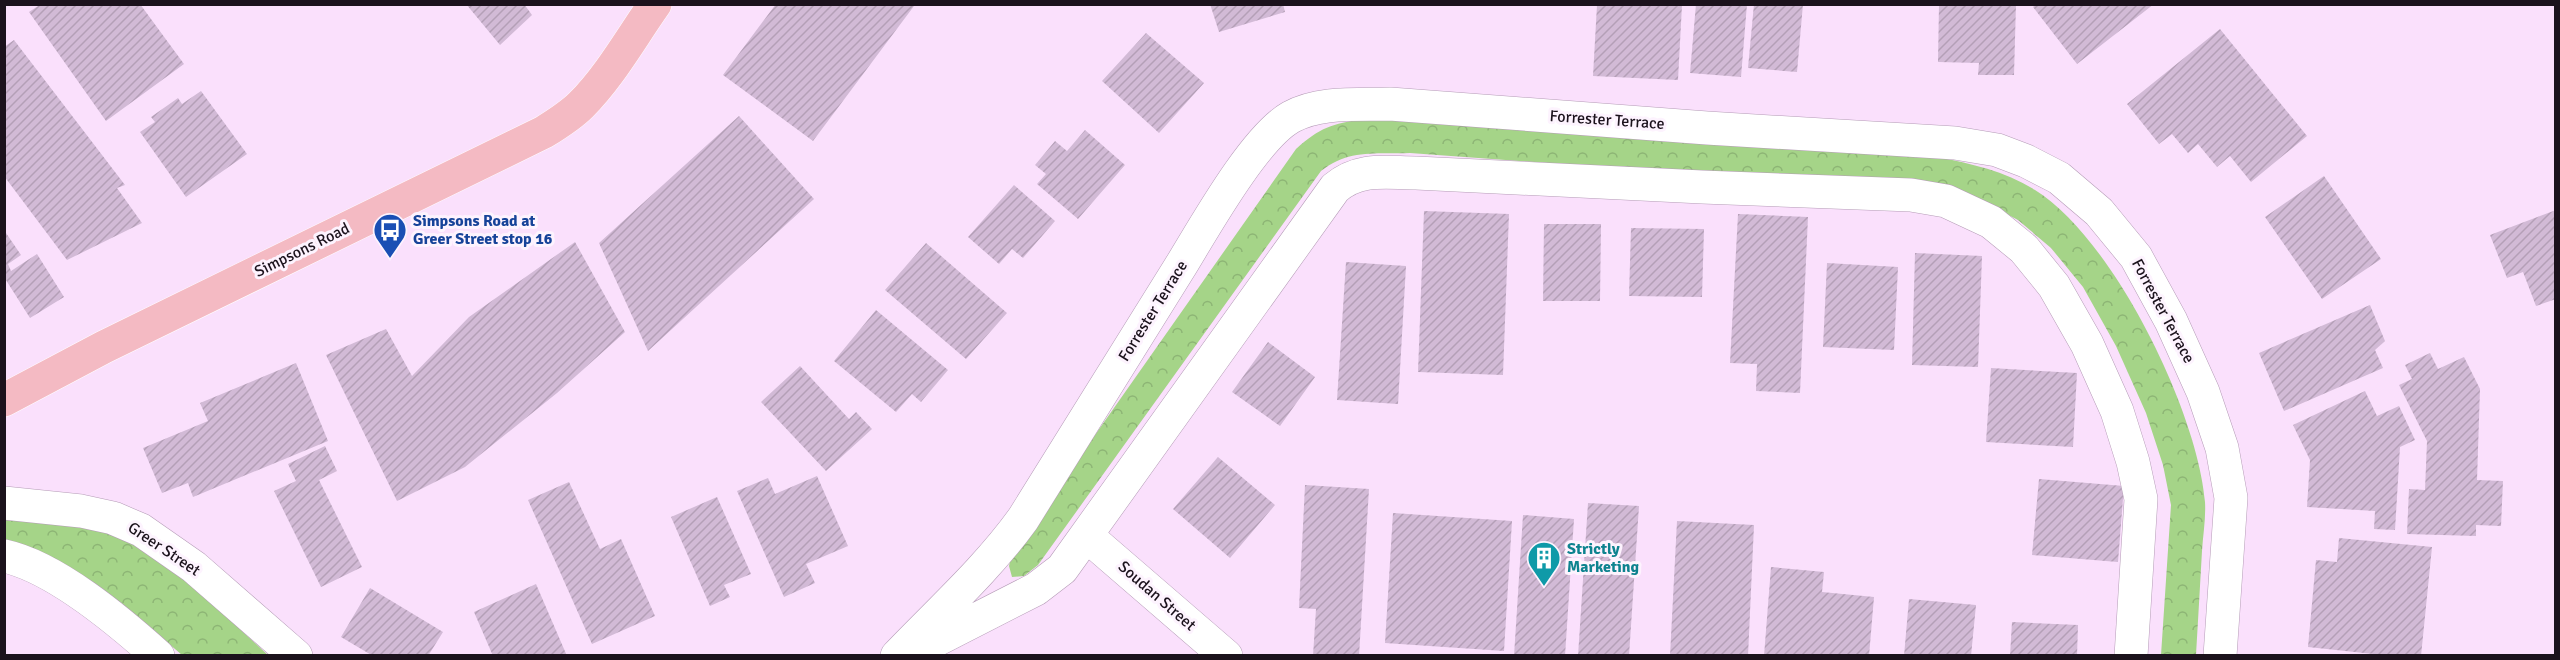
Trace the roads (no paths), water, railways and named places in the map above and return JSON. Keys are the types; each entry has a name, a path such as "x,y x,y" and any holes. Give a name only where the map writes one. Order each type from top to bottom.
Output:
{"main road":[{"name":"Simpsons Road","path":"4,400 104,347 566,119 603,78 655,4"}],"street":[{"name":"Forrester Terrace","path":"897,656 1004,545 1023,519 1224,198 1268,136 1291,117 1311,109 1342,105 1390,104 1707,128 1955,143 1997,150 2026,161 2059,178 2099,212 2136,257 2171,321 2203,392 2228,471 2231,498 2220,656"},
{"path":"906,656 1046,583 1062,569 1335,188 1353,175 1375,172 1702,188 1911,195 1946,201 1991,222 2024,249 2054,286 2086,344 2117,411 2138,481 2141,499 2131,656"},
{"name":"Greer Street","path":"4,503 81,510 113,518 141,530 194,567 296,656"},
{"name":"Soudan Street","path":"1087,536 1226,656"},
{"path":"4,556 24,561 66,584 138,637 158,656"}],"place":[{"name":"Simpsons Road at Greer Street stop 16","path":"390,259"},
{"name":"Strictly Marketing","path":"1544,587"}]}
